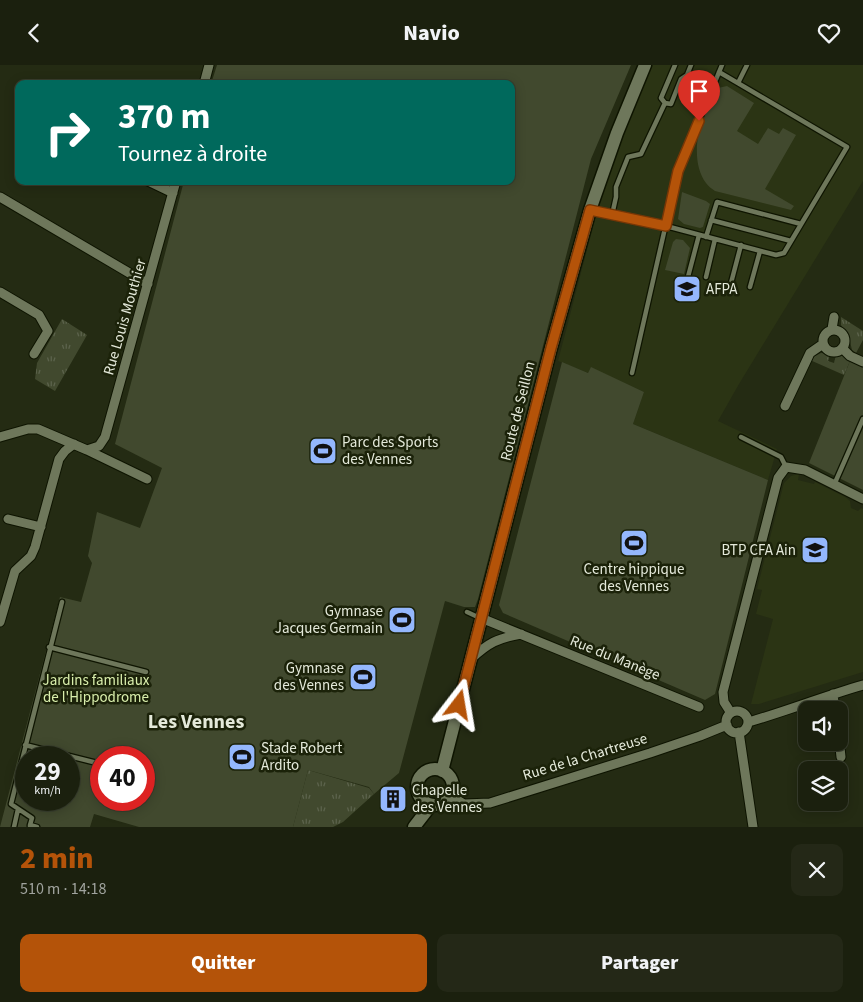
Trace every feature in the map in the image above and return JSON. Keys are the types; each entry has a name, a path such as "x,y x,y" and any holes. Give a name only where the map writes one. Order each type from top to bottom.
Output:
{"street":[{"path":"205,80 210,65"},
{"name":"Route de Seillon","path":"442,771 551,348 590,210 617,133 645,65"},
{"path":"156,185 173,193"},
{"name":"Rue Louis Mouthier","path":"87,450 99,446 105,437 175,185"},
{"path":"0,197 148,284"},
{"path":"0,292 39,315 48,331 34,354"},
{"path":"785,406 810,353 823,344 825,334 832,329 834,317"},
{"path":"823,344 831,352 839,351 844,345 844,337 840,331 832,329"},
{"path":"842,348 850,356 863,362"},
{"path":"0,437 28,429 38,429 147,479"},
{"path":"0,621 15,571 31,555 35,547 59,459 65,451 74,445"},
{"path":"731,713 724,702 723,692 778,478 786,467 805,470 863,499"},
{"path":"8,519 41,527"},
{"path":"0,609 6,600"},
{"name":"Rue du Manège","path":"481,618 699,707"},
{"path":"471,659 488,644 502,637 521,634"},
{"path":"731,713 741,712 748,720 752,721 796,708 833,693 863,685"},
{"path":"833,693 834,701"},
{"path":"731,713 727,719 727,725 733,732 739,732 746,728 748,720"},
{"name":"Rue de la Chartreuse","path":"451,796 464,804 490,803 700,737 727,725"},
{"path":"739,732 753,827"},
{"path":"840,751 841,757"},
{"path":"436,769 442,771 447,774 453,784 451,796 442,804 431,805 421,799 417,787 418,782 425,772 436,769"},
{"path":"414,827 431,805"}],"lane":[{"path":"675,65 661,98 665,103 671,104 681,79 687,75 691,65"},
{"path":"632,373 678,171 722,65"},
{"path":"738,83 747,65"},
{"path":"590,210 666,226 776,255 784,253 848,147 720,72"},
{"path":"612,215 616,187 628,157 641,154 665,103"},
{"path":"706,237 717,202 801,224"},
{"path":"712,220 791,241"},
{"path":"684,292 699,235"},
{"path":"706,277 715,239"},
{"path":"731,283 741,245"},
{"path":"750,287 760,251"},
{"path":"834,485 863,419"},
{"path":"741,437 781,457 786,467"},
{"path":"62,602 25,745 90,761"},
{"path":"467,612 481,618"},
{"path":"49,647 146,672"},
{"path":"15,787 11,804 15,807"},
{"path":"14,827 18,811"},
{"path":"21,811 32,818 30,826 37,827"}],"shaded area":[{"name":"AFPA","path":"650,65 863,65 863,181 718,421 777,449 768,480 633,424 644,392 591,368 588,373 558,361 600,200 618,144"},
{"name":"BTP CFA Ain","path":"799,474 798,480 814,484 815,482 845,497 850,501 851,508 858,511 861,508 863,509 863,672 759,704 751,704 773,619 756,614 762,590 757,589 784,483 791,476"}],"green space":[{"name":"Parc des Sports des Vennes","path":"217,65 631,65 591,159 478,599 475,607 464,607 445,601 399,773 374,794 369,787 308,770 293,827 139,827 94,814 90,827 0,827 15,770 15,811 80,811 80,746 21,746 60,597 81,602 92,563 88,556 97,512 140,528 162,468 115,444 183,185 515,185 515,80 212,80"},
{"path":"727,86 754,103 737,131 758,144 768,128 779,134 783,128 796,135 765,189 794,206 791,210 715,191 707,184 700,172 697,148 698,134 702,121 706,109 718,88"},
{"path":"682,192 710,204 703,227 684,224 678,219"},
{"path":"676,239 683,240 690,248 684,274 665,270 673,242"},
{"path":"841,317 863,331 863,340 856,353 852,350 849,337 841,325"},
{"path":"62,319 87,335 55,391 35,379 37,363"},
{"path":"821,353 830,354 828,361 834,363 836,356 843,356 850,361 844,375 810,360"},
{"path":"850,361 863,367 863,490 809,463"},
{"name":"Centre hippique des Vennes","path":"562,362 588,373 591,367 644,392 633,424 768,480 715,694 705,700 503,613 499,605"},
{"path":"308,770 369,788 374,794 343,822 333,827 293,827"}],"place":[{"name":"AFPA","path":"687,289"},
{"name":"Parc des Sports des Vennes","path":"323,451"},
{"name":"Centre hippique des Vennes","path":"634,543"},
{"name":"BTP CFA Ain","path":"815,550"},
{"name":"Gymnase Jacques Germain","path":"402,620"},
{"name":"Gymnase des Vennes","path":"363,677"},
{"name":"Stade Robert Ardito","path":"242,757"},
{"name":"Chapelle des Vennes","path":"393,799"}],"district":[{"name":"Les Vennes","path":"196,722"}],"route":[{"path":"459,705 551,348 590,210 666,226 678,171 699,121"}],"park label":[{"name":"Jardins familiaux de l'Hippodrome","path":"96,688"}]}
